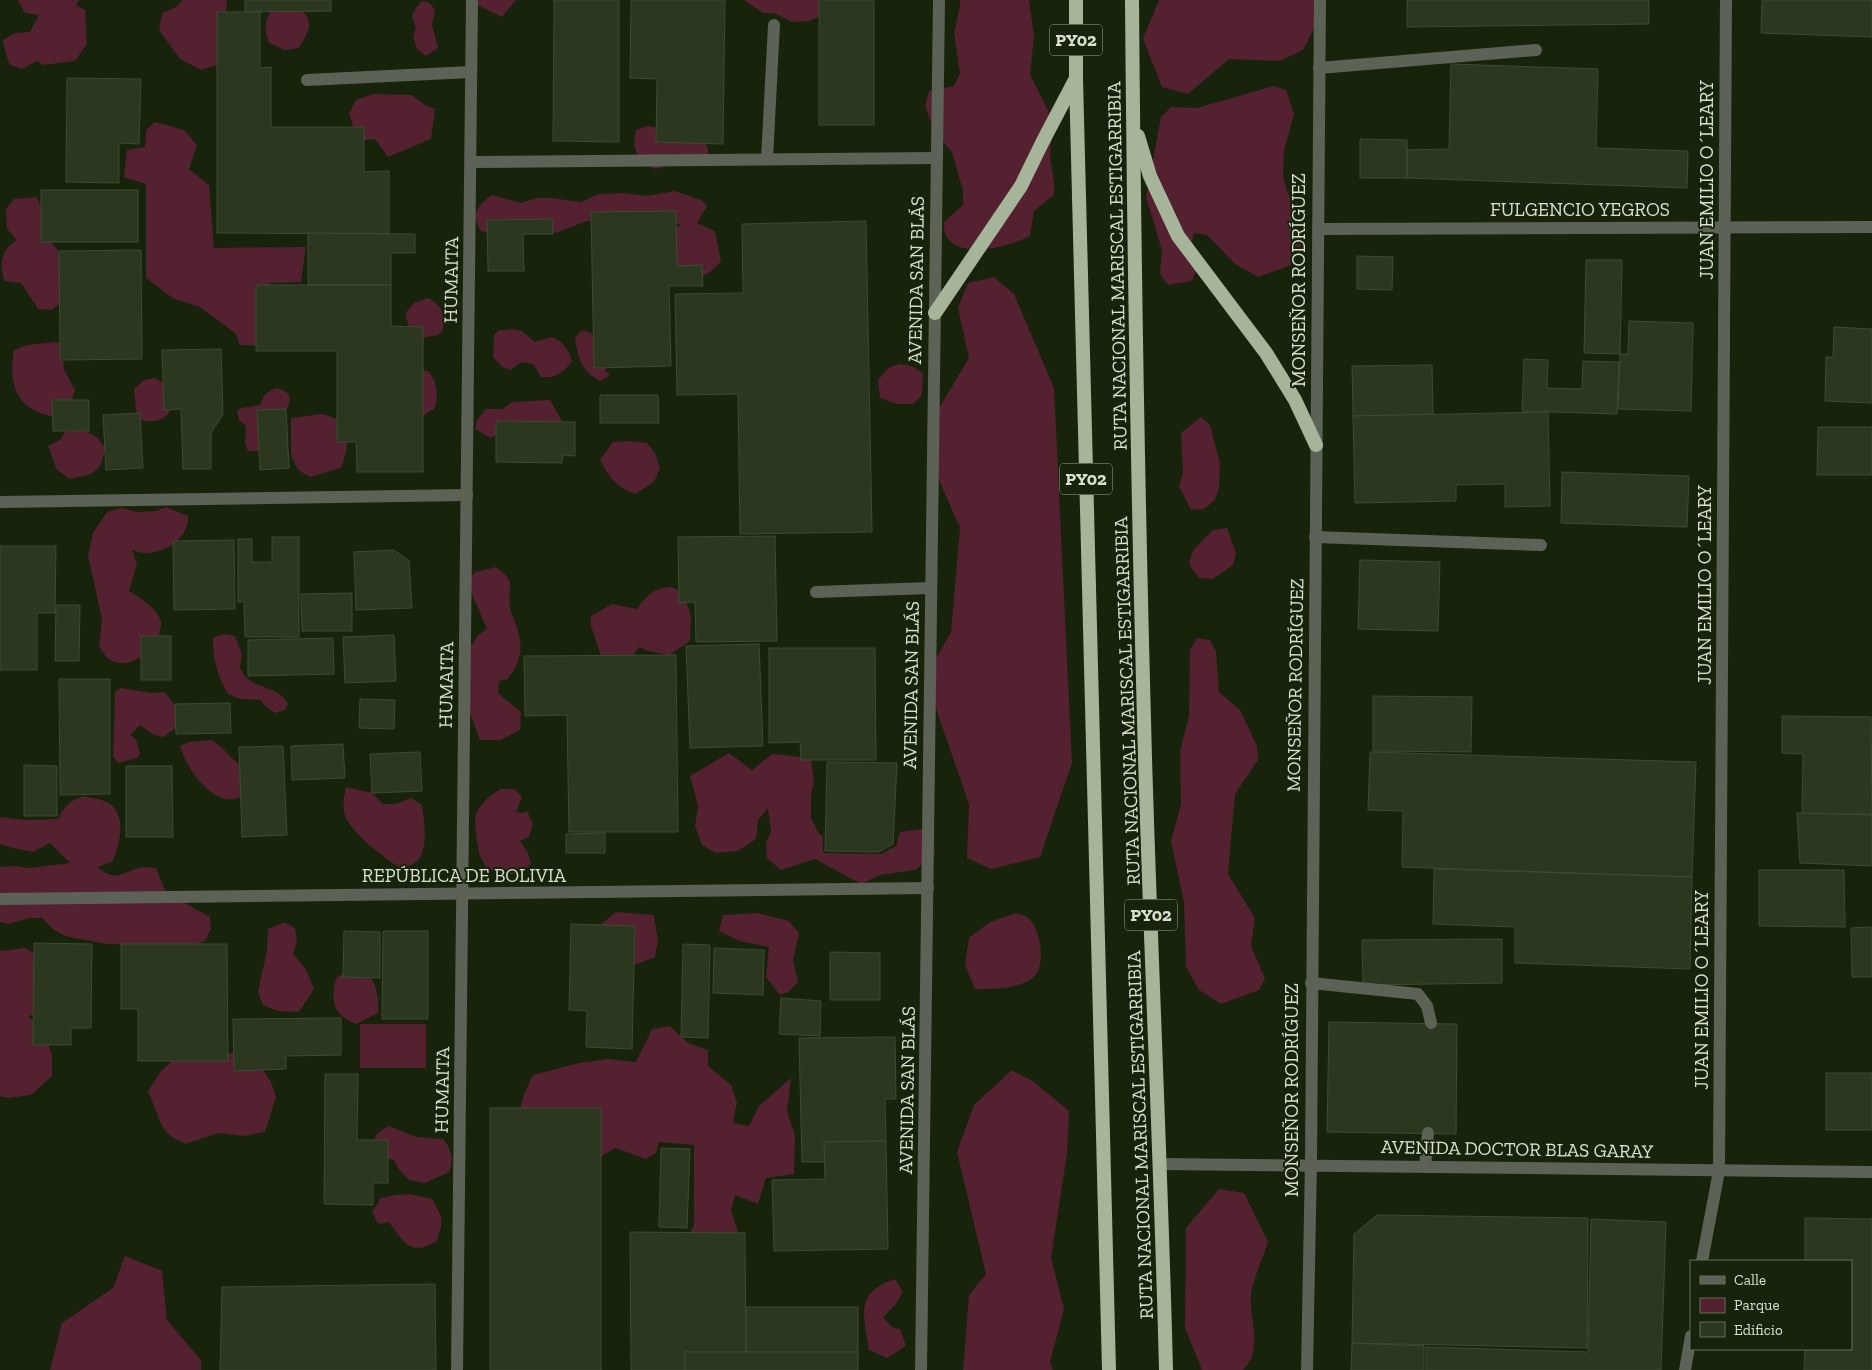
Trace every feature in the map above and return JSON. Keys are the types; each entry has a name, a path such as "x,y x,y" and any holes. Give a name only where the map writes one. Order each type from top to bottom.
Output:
{"highway":[{"name":"RUTA NACIONAL MARISCAL ESTIGARRIBIA","path":"1076,0 1076,79 1110,1370"},
{"name":"RUTA NACIONAL MARISCAL ESTIGARRIBIA","path":"1132,0 1145,748 1161,1164 1166,1370"},
{"path":"935,313 1021,186 1076,79"},
{"path":"1133,119 1150,176 1178,236 1266,353 1295,400 1316,445"}],"street":[{"name":"HUMAITA","path":"457,1370 472,0"},
{"name":"AVENIDA SAN BLÁS","path":"921,1370 939,0"},
{"name":"MONSEÑOR RODRÍGUEZ","path":"1307,1370 1320,0"},
{"name":"JUAN EMILIO O´LEARY","path":"1702,1260 1719,1170 1726,0"},
{"path":"767,159 774,25"},
{"path":"1319,68 1536,50"},
{"path":"307,80 471,72"},
{"path":"470,162 937,158"},
{"name":"FULGENCIO YEGROS","path":"1318,229 1872,227"},
{"path":"0,502 467,495"},
{"path":"1315,537 1541,545"},
{"path":"816,592 930,588"},
{"name":"REPÚBLICA DE BOLIVIA","path":"0,899 928,888"},
{"path":"1311,983 1418,994 1427,1006 1431,1023"},
{"path":"1425,1167 1428,1134"},
{"name":"AVENIDA DOCTOR BLAS GARAY","path":"1161,1164 1872,1172"},
{"path":"1686,1370 1690,1343"}],"green space":[{"path":"18,0 79,0 76,5 85,10 87,44 75,61 43,65 37,61 22,69 10,65 3,40 15,33 30,32 39,15 25,13"},
{"path":"183,0 227,0 220,64 201,70 180,59 159,30 162,13 176,7"},
{"path":"475,0 516,0 502,17 477,5"},
{"path":"744,0 828,0 823,15 809,21 792,22 774,13 763,13"},
{"path":"960,0 1029,0 1034,37 1030,75 1053,120 1050,157 1054,195 1034,211 1030,236 1011,244 987,249 963,248 954,244 945,234 944,222 963,205 963,191 952,152 934,131 925,106 929,91 954,86 960,73 954,33"},
{"path":"1159,0 1316,0 1316,25 1303,50 1280,61 1229,59 1188,94 1162,87 1143,39"},
{"path":"422,1 430,3 435,10 432,25 438,48 426,56 417,49 413,37 416,29 412,17"},
{"path":"299,6 307,17 309,27 299,48 285,50 269,43 266,26 272,9"},
{"path":"1274,86 1286,90 1294,114 1284,151 1283,177 1303,240 1294,264 1258,277 1235,264 1207,235 1194,233 1191,245 1197,269 1192,281 1168,285 1160,274 1162,250 1146,197 1161,117 1171,107 1197,108"},
{"path":"373,94 412,95 425,105 435,109 431,139 388,157 375,139 358,141 349,114 356,100"},
{"path":"155,122 184,130 197,145 189,169 209,185 214,248 306,247 301,282 269,283 281,315 260,346 240,345 236,334 200,307 174,299 146,278 146,184 124,177 127,150 145,147 146,130"},
{"path":"648,126 701,135 709,155 656,169 643,165 635,148 634,140 636,130"},
{"path":"675,191 701,200 707,206 697,223 715,231 721,261 708,274 703,276 680,275 667,237 681,224 603,218 584,222 556,233 544,228 498,234 481,231 476,220 479,206 492,195 521,203 536,198 581,202 599,194 624,193 646,196"},
{"path":"37,197 45,219 44,234 66,264 67,297 52,310 38,309 21,283 4,281 3,274 2,262 4,253 17,240 7,229 6,209 14,199"},
{"path":"994,277 1014,294 1054,388 1072,763 1040,857 991,869 967,858 969,804 925,677 951,632 960,528 929,457 927,428 969,358 958,308 968,283"},
{"path":"428,298 437,304 442,311 443,330 438,335 422,338 410,330 405,314 414,303"},
{"path":"512,329 522,331 535,342 552,337 560,341 565,346 572,361 559,374 551,377 541,377 533,364 521,362 511,370 502,367 493,357 494,335 498,331"},
{"path":"582,330 601,337 609,363 605,371 609,373 609,376 600,381 588,373 579,358 575,338"},
{"path":"61,343 64,369 75,390 70,406 50,416 29,407 22,400 14,383 12,362 14,350 27,345"},
{"path":"899,364 911,366 923,373 922,395 913,404 896,404 880,398 878,380 888,368"},
{"path":"418,371 428,371 434,380 437,393 435,408 420,418"},
{"path":"155,378 165,384 174,403 168,414 160,420 137,419 134,389 144,380"},
{"path":"276,388 288,393 290,402 262,448 259,451 248,451 245,444 246,426 239,420 237,411 242,408 260,405 265,394"},
{"path":"550,400 563,423 504,429 491,438 475,429 477,420 486,409 502,409 512,402"},
{"path":"322,414 332,417 344,427 347,434 346,450 341,468 310,477 298,470 291,455 291,418"},
{"path":"1201,417 1210,425 1220,463 1219,489 1214,501 1204,509 1191,510 1179,486 1183,473 1181,433"},
{"path":"78,431 93,434 105,448 101,463 91,474 70,479 57,470 48,446 60,440 65,432"},
{"path":"613,442 647,443 655,453 660,468 654,482 635,494 614,481 600,460"},
{"path":"166,507 188,516 188,524 185,531 176,542 162,550 142,553 132,550 137,564 129,591 158,614 161,624 160,632 151,648 137,659 120,663 112,661 99,647 102,619 88,555 93,533 107,512 121,508 137,512 156,511"},
{"path":"1227,528 1236,553 1233,565 1213,579 1199,578 1189,562 1194,549 1213,530"},
{"path":"496,567 503,572 509,581 510,607 519,633 521,647 519,659 513,672 508,679 499,681 498,693 521,712 520,730 501,740 480,740 469,711 466,655 478,635 487,629 466,580 476,572"},
{"path":"671,587 683,592 691,615 690,641 669,655 648,651 639,647 628,662 603,662 591,626 591,616 612,604 637,609 651,593"},
{"path":"223,634 235,636 242,654 240,668 245,676 252,682 274,691 284,698 288,704 285,710 275,713 263,704 261,700 240,699 228,694 218,674 214,653 213,638"},
{"path":"1197,638 1210,640 1216,652 1219,692 1240,710 1257,746 1258,760 1235,794 1228,874 1255,918 1251,946 1265,978 1259,990 1221,1004 1199,990 1186,967 1184,903 1171,841 1181,804 1180,752 1189,715 1190,650"},
{"path":"121,688 152,693 165,692 177,708 177,727 163,737 154,735 140,725 130,735 136,739 140,754 137,758 118,763 113,757 115,692"},
{"path":"211,740 243,766 243,796 232,799 222,798 212,793 195,776 188,765 180,746 189,742"},
{"path":"729,753 752,770 772,754 811,758 814,782 811,796 811,818 819,834 823,837 823,853 881,854 896,846 900,832 922,829 933,840 935,854 915,870 880,875 861,884 815,859 781,870 767,858 766,843 771,832 768,808 758,820 756,839 738,851 716,853 702,845 695,826 698,806 690,776"},
{"path":"346,787 372,793 383,804 396,804 411,798 422,805 425,838 424,847 417,861 410,866 399,867 376,851 361,837 348,822 344,812 343,805"},
{"path":"501,789 514,789 522,797 516,812 523,813 527,811 533,824 529,837 520,841 528,853 531,864 519,872 505,875 492,871 482,860 477,840 475,817 485,800"},
{"path":"84,796 107,802 115,809 119,816 119,840 112,862 98,867 111,875 121,875 137,868 156,868 166,893 210,917 211,929 206,940 193,946 106,944 65,936 53,929 42,918 29,918 9,924 0,922 0,867 17,866 29,868 70,863 50,843 33,852 0,844 0,817 27,820 59,819 68,804"},
{"path":"616,912 654,915 658,941 655,957 634,965 610,966 599,951 600,925"},
{"path":"757,913 789,921 799,933 793,961 798,982 790,991 780,995 766,977 769,947 739,941 719,931 723,915"},
{"path":"1016,913 1026,916 1032,922 1039,938 1041,958 1036,974 1024,983 1011,987 975,989 965,965 969,938 990,922"},
{"path":"285,922 295,928 297,941 293,954 306,969 314,989 299,1012 278,1011 263,1005 258,992 267,950 268,929"},
{"path":"25,948 48,962 42,1013 28,1016 44,1032 52,1055 52,1076 31,1095 8,1098 0,1096 0,951"},
{"path":"349,970 369,974 378,997 378,1013 356,1024 338,1012 334,1003 334,987 337,977"},
{"path":"360,1024 426,1024 426,1068 360,1068"},
{"path":"670,1026 688,1043 708,1050 708,1066 731,1085 737,1102 733,1123 749,1126 759,1106 791,1078 787,1111 795,1136 794,1174 766,1178 758,1204 735,1195 731,1211 741,1240 684,1242 694,1226 694,1145 659,1142 656,1153 646,1159 615,1148 590,1163 517,1118 524,1094 533,1075 579,1063 608,1059 636,1062 652,1029"},
{"path":"225,1051 259,1063 271,1082 276,1097 265,1132 243,1136 219,1133 185,1144 169,1135 162,1126 148,1091 162,1070 183,1052"},
{"path":"1012,1070 1034,1082 1069,1111 1067,1154 1051,1258 1064,1309 1050,1362 1053,1370 963,1370 969,1295 986,1274 957,1152 974,1105"},
{"path":"389,1126 416,1137 443,1139 451,1155 449,1172 425,1183 409,1180 398,1168 394,1160 379,1156 376,1150 375,1138"},
{"path":"1219,1189 1244,1193 1268,1242 1252,1289 1253,1353 1243,1370 1202,1370 1185,1328 1186,1228"},
{"path":"410,1194 432,1199 441,1219 441,1228 437,1241 421,1248 414,1248 404,1241 389,1222 381,1224 377,1222 372,1211 378,1204 379,1199 394,1195"},
{"path":"125,1256 162,1271 167,1320 201,1360 201,1370 50,1370 62,1323 113,1288"},
{"path":"895,1279 903,1292 896,1304 883,1317 893,1328 900,1329 906,1346 887,1358 869,1350 864,1316 867,1298 882,1284"}],"building":[{"path":"245,0 331,0 331,11 245,12"},
{"path":"554,0 619,0 619,142 553,141"},
{"path":"631,0 725,0 723,144 656,142 657,79 630,78"},
{"path":"819,0 874,0 874,125 819,125"},
{"path":"1407,0 1649,0 1649,24 1407,27"},
{"path":"1762,0 1872,0 1872,37 1761,33"},
{"path":"217,12 260,12 260,68 271,67 271,127 364,127 364,172 389,171 389,234 217,233"},
{"path":"1451,64 1598,69 1596,148 1688,151 1687,188 1407,178 1407,150 1449,149"},
{"path":"67,78 141,79 139,144 119,143 119,183 66,182"},
{"path":"1360,139 1407,140 1407,178 1360,178"},
{"path":"41,190 138,190 138,242 41,242"},
{"path":"676,211 677,266 702,265 703,286 669,286 671,366 594,368 591,212"},
{"path":"552,219 553,234 523,234 524,271 488,271 487,220"},
{"path":"866,221 872,532 740,534 738,394 677,395 675,294 743,293 742,224"},
{"path":"308,233 415,234 415,253 391,253 391,285 308,285"},
{"path":"141,250 142,359 60,360 59,251"},
{"path":"1357,256 1393,257 1392,290 1357,289"},
{"path":"1586,260 1622,260 1620,354 1584,353"},
{"path":"256,285 391,285 391,326 423,327 423,472 357,472 356,442 337,442 337,351 256,351"},
{"path":"1629,321 1693,323 1691,411 1618,409 1620,354 1628,354"},
{"path":"1834,327 1872,329 1872,403 1825,401 1826,357 1833,357"},
{"path":"221,349 223,414 211,433 211,469 183,469 181,409 164,410 162,350"},
{"path":"1524,359 1548,360 1547,388 1582,389 1583,361 1619,362 1617,414 1522,411"},
{"path":"1432,365 1433,414 1353,416 1352,366"},
{"path":"600,395 658,395 659,423 600,423"},
{"path":"52,400 89,400 89,431 53,431"},
{"path":"286,409 289,468 260,470 257,410"},
{"path":"1548,412 1550,506 1505,507 1505,484 1456,485 1456,501 1355,503 1353,416"},
{"path":"140,413 143,468 106,470 103,415"},
{"path":"496,421 575,422 575,456 563,455 562,463 496,462"},
{"path":"1818,427 1872,427 1872,475 1817,475"},
{"path":"1562,472 1689,476 1687,527 1561,523"},
{"path":"775,536 777,641 696,642 695,602 679,603 678,537"},
{"path":"272,537 299,537 299,637 245,637 244,602 238,602 238,539 252,539 252,562 272,562"},
{"path":"234,540 235,609 174,610 173,541"},
{"path":"0,546 56,546 55,613 37,613 37,670 0,670"},
{"path":"394,550 409,561 412,608 356,610 354,552"},
{"path":"1360,560 1440,562 1438,631 1358,629"},
{"path":"352,593 352,631 302,631 301,594"},
{"path":"56,605 80,605 79,661 55,661"},
{"path":"394,635 396,681 345,683 343,637"},
{"path":"141,636 171,636 171,680 141,680"},
{"path":"333,638 334,674 248,676 248,640"},
{"path":"759,644 763,746 690,748 686,646"},
{"path":"769,648 875,648 876,760 801,760 800,742 769,743"},
{"path":"676,655 678,832 569,832 567,715 525,716 524,656"},
{"path":"59,679 110,679 110,794 60,795"},
{"path":"1373,696 1472,697 1471,752 1373,751"},
{"path":"360,699 395,700 394,729 359,728"},
{"path":"230,703 231,733 176,734 175,704"},
{"path":"1782,716 1871,717 1872,814 1802,814 1803,754 1782,753"},
{"path":"343,744 345,778 292,780 291,746"},
{"path":"283,746 287,835 242,837 239,747"},
{"path":"420,752 422,791 372,793 370,754"},
{"path":"1370,752 1696,762 1692,877 1402,867 1403,811 1368,810"},
{"path":"827,762 897,763 893,844 879,852 825,851"},
{"path":"24,765 57,766 57,816 24,816"},
{"path":"126,766 172,766 173,837 126,837"},
{"path":"1797,813 1872,815 1872,866 1800,863"},
{"path":"605,833 605,853 566,853 566,834"},
{"path":"1434,869 1692,877 1690,969 1515,963 1515,927 1433,924"},
{"path":"1759,870 1844,870 1845,927 1759,926"},
{"path":"571,924 635,926 632,1049 586,1047 587,1011 569,1010"},
{"path":"1872,927 1872,977 1852,977 1851,928"},
{"path":"344,931 380,932 380,978 343,977"},
{"path":"383,931 428,931 428,1019 382,1019"},
{"path":"1502,939 1502,983 1363,985 1362,940"},
{"path":"34,943 92,944 91,1028 71,1028 71,1045 33,1045"},
{"path":"121,944 227,944 228,1061 138,1061 138,1009 121,1009"},
{"path":"683,944 710,945 708,1038 681,1037"},
{"path":"714,948 764,950 763,995 713,993"},
{"path":"830,952 880,953 880,1000 830,1000"},
{"path":"781,998 821,1001 820,1036 779,1034"},
{"path":"341,1018 341,1055 286,1056 286,1069 234,1071 233,1019"},
{"path":"1329,1022 1457,1024 1456,1134 1327,1132"},
{"path":"895,1037 896,1099 885,1099 886,1141 824,1142 825,1162 802,1162 799,1038"},
{"path":"1826,1073 1872,1073 1872,1130 1826,1130"},
{"path":"325,1074 358,1074 357,1140 388,1140 388,1183 373,1183 373,1205 324,1204"},
{"path":"490,1108 601,1108 601,1370 490,1370"},
{"path":"886,1141 888,1249 774,1251 772,1180 825,1179 824,1142"},
{"path":"661,1148 690,1149 687,1228 659,1227"},
{"path":"1377,1215 1588,1218 1587,1348 1352,1343 1354,1234"},
{"path":"1805,1218 1872,1219 1872,1370 1804,1370 1805,1350 1852,1350 1852,1260 1805,1260"},
{"path":"1591,1219 1666,1222 1661,1370 1426,1370 1426,1347 1588,1352"},
{"path":"630,1232 745,1233 746,1352 685,1352 685,1370 631,1370"},
{"path":"435,1284 436,1370 220,1370 222,1287"},
{"path":"746,1307 858,1307 858,1352 746,1352"},
{"path":"1352,1343 1424,1346 1424,1370 1351,1370"},
{"path":"685,1352 858,1352 858,1370 685,1370"}]}
